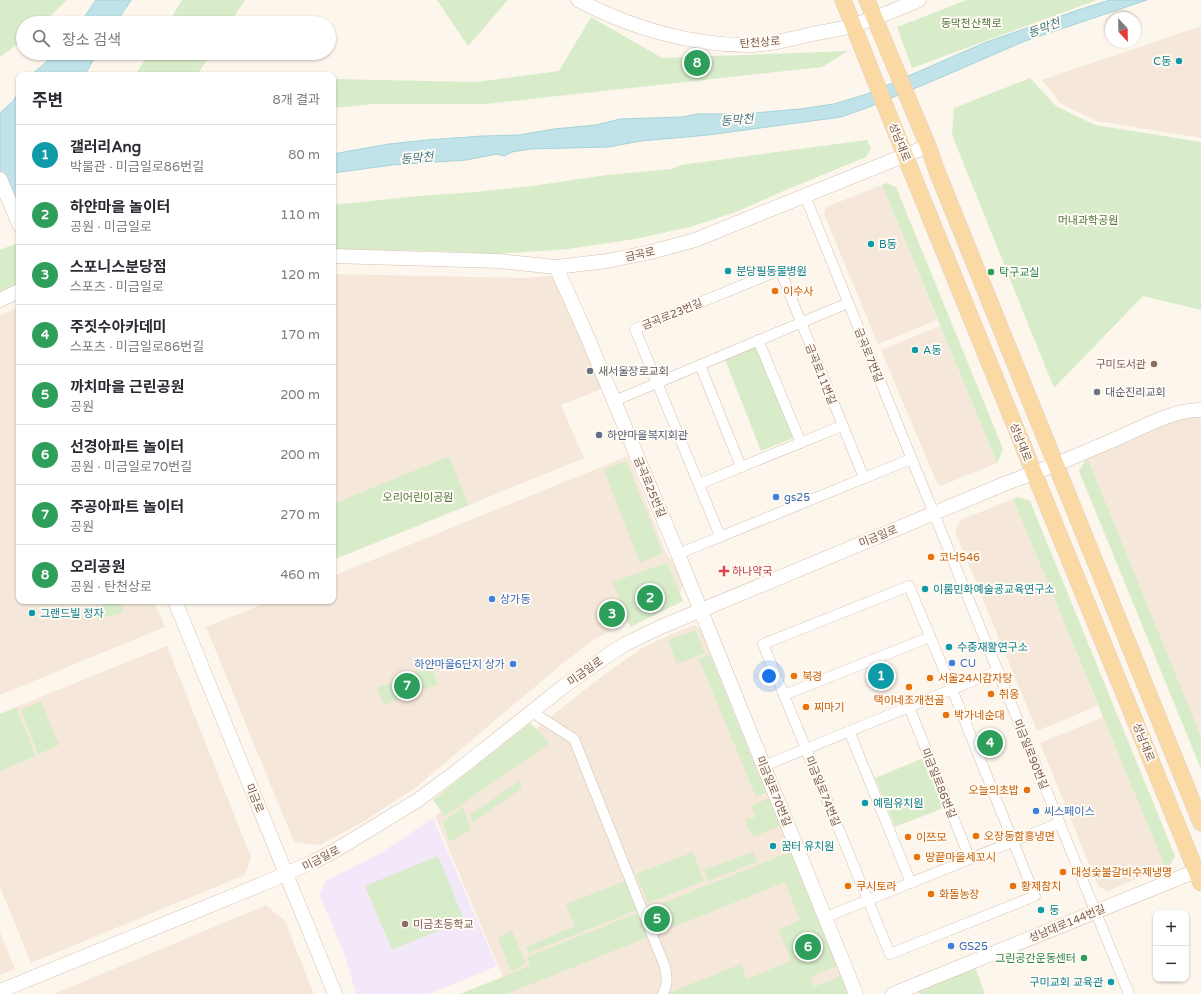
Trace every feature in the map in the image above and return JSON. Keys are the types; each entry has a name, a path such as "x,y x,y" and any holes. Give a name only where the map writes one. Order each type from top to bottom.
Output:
{"main road":[{"name":"성남대로","path":"843,0 1198,877"},
{"name":"성남대로","path":"866,0 928,146 1201,823"}],"street":[{"name":"탄천상로","path":"578,0 615,17 657,32 722,44 746,45 802,37 853,26 919,0"},
{"name":"금곡로","path":"336,256 499,261 556,267 607,261 651,252 695,240 928,146"},
{"path":"0,179 16,217"},
{"name":"금곡로7번길","path":"805,196 934,514"},
{"name":"금곡로25번길","path":"556,267 584,329 700,609"},
{"name":"금곡로11번길","path":"718,296 780,270 864,478"},
{"path":"0,300 16,292"},
{"name":"금곡로23번길","path":"718,296 635,329 720,536"},
{"path":"614,401 848,303"},
{"path":"758,340 801,443"},
{"path":"700,364 741,467"},
{"name":"미금일로","path":"0,991 287,874 336,850 412,803 461,768 563,687 625,644 700,609 1158,421 1182,412 1201,410"},
{"path":"699,484 842,426"},
{"path":"678,554 912,459"},
{"name":"미금일로90번길","path":"934,514 1129,994"},
{"name":"미금일로74번길","path":"930,637 909,586 763,644 890,954 1035,896 1013,842"},
{"name":"미금로","path":"176,604 335,994"},
{"name":"미금일로70번길","path":"700,609 856,994"},
{"path":"784,696 930,637 1013,842"},
{"path":"909,707 997,671"},
{"name":"미금일로74번길","path":"806,749 909,707"},
{"name":"미금일로86번길","path":"909,707 970,859"},
{"path":"532,712 574,739 665,967 667,986 663,994"},
{"path":"849,732 910,883"},
{"path":"764,766 806,749"},
{"path":"826,917 1059,823"},
{"name":"성남대로144번길","path":"893,994 1095,912 1198,877"}],"shaded area":[{"path":"1201,26 1201,138 1097,121 1061,104 1042,80 1136,48 1141,48 1141,46"},
{"path":"882,185 937,320 878,344 824,214 826,207"},
{"path":"336,274 523,278 548,276 560,277 606,387 561,405 584,458 469,505 449,456 336,503"},
{"path":"16,308 16,604 155,604 165,627 0,695 0,316"},
{"path":"940,326 997,463 941,486 937,483 881,350"},
{"path":"1201,415 1201,736 1087,457 1176,419"},
{"path":"628,456 666,553 675,565 683,586 678,596 642,613 592,641 556,669 415,788 366,820 320,845 294,842 206,627 263,604 336,604 336,575"},
{"path":"1013,499 1098,706 1037,731 955,531 960,520"},
{"path":"694,625 703,631 853,994 510,994 435,816 545,721 601,677 642,648"},
{"path":"167,646 251,857 245,875 31,963 0,887 0,771 36,756 16,707"},
{"path":"1103,717 1165,867 1108,891 1098,886 1040,743"},
{"name":"미금초등학교","path":"433,818 497,966 429,994 356,994 345,955 319,894 327,880 381,853"},
{"path":"266,905 285,921 314,994 54,994"},
{"path":"0,932 15,969 0,975"}],"green space":[{"path":"0,0 67,0 50,16 16,16 16,45 0,57"},
{"path":"182,0 245,0 235,16 172,16"},
{"path":"437,0 508,0 468,46"},
{"name":"동막천산책로","path":"967,0 1097,0 912,68 897,27"},
{"path":"591,17 662,58 848,51 822,67 485,104 374,104 336,108 336,79 476,82 559,71"},
{"path":"145,60 207,60 199,72 137,72"},
{"name":"머내과학공원","path":"1030,78 1056,106 1095,125 1201,142 1201,310 1143,296 1054,388 952,135 954,108"},
{"path":"867,140 871,149 866,157 736,212 690,227 635,239 568,249 496,254 336,249 336,205 532,186 607,175 672,169 681,165"},
{"path":"886,183 896,187 1003,449 997,463 882,185"},
{"path":"15,244 16,247 16,295 0,304 0,250"},
{"path":"757,343 796,437 761,451 724,357"},
{"name":"오리어린이공원","path":"449,456 469,505 336,559 336,503"},
{"path":"1087,457 1201,736 1201,769 1079,471"},
{"path":"626,461 663,553 640,563 604,470"},
{"path":"1018,497 1030,501 1175,856 1170,865 1165,867 1013,499"},
{"path":"667,563 683,601 630,627 612,582"},
{"path":"100,604 120,604 124,612 97,619"},
{"path":"695,630 705,653 677,664 668,640"},
{"path":"710,655 766,793 756,797 699,659"},
{"path":"431,666 438,684 384,705 377,688"},
{"path":"41,701 59,745 38,754 21,710"},
{"path":"16,707 36,756 0,771 0,714"},
{"path":"530,723 550,743 445,816 433,800"},
{"path":"926,757 946,807 895,827 875,778"},
{"path":"519,781 522,788 473,822 470,815"},
{"path":"769,798 780,826 753,837 745,820 756,817 751,806"},
{"path":"463,807 471,829 450,842 443,822"},
{"path":"693,852 704,881 648,903 636,874"},
{"path":"753,852 757,862 708,881 704,870"},
{"path":"790,852 837,966 810,977 814,987 841,976 848,994 666,994 741,964 747,979 791,961 779,929 800,920 785,882 509,993 510,994 460,994 530,966 527,957"},
{"path":"438,856 464,920 392,950 365,886"},
{"path":"625,881 637,910 529,953 526,947 575,926 566,904"},
{"path":"512,931 526,964 511,971 498,938"},
{"path":"975,967 985,994 919,994 918,990"}],"water":[{"path":"96,0 131,0 121,16 85,16"},
{"name":"동막천","path":"1110,0 1147,0 1111,12 1105,12 1105,14 1025,41 928,83 841,117 708,135 641,141 608,147 531,149 512,152 504,156 497,154 466,160 392,165 336,173 336,153 389,144 482,136 519,135 554,129 596,125 620,119 682,117 697,114 743,114 800,109 834,104 867,94 984,43"},
{"path":"49,60 93,60 87,72 35,72"},
{"path":"16,96 16,197 0,195 0,113"}],"place":[{"name":"C동","path":"1179,61"},
{"name":"오리공원","path":"697,63"},
{"name":"B동","path":"871,244"},
{"name":"분당필동물병원","path":"728,271"},
{"name":"탁구교실","path":"991,272"},
{"name":"이수사","path":"775,291"},
{"name":"A동","path":"915,350"},
{"name":"구미도서관","path":"1154,364"},
{"name":"새서울장로교회","path":"590,371"},
{"name":"대순진리교회","path":"1097,392"},
{"name":"하얀마을복지회관","path":"599,435"},
{"name":"gs25","path":"776,497"},
{"name":"코너546","path":"931,557"},
{"name":"하나약국","path":"724,571"},
{"name":"이룸민화예술굥교육연구소","path":"925,589"},
{"name":"하얀마을 놀이터","path":"650,598"},
{"name":"상가동","path":"492,599"},
{"name":"그랜드빌 정자","path":"32,613"},
{"name":"스포니스분당점","path":"612,614"},
{"name":"수중재활연구소","path":"949,647"},
{"name":"CU","path":"952,663"},
{"name":"하얀마을6단지 상가","path":"513,664"},
{"name":"북경","path":"794,676"},
{"name":"갤러리Ang","path":"881,676"},
{"name":"서울24시감자탕","path":"930,678"},
{"name":"주공아파트 놀이터","path":"407,686"},
{"name":"택이네조개전골","path":"909,687"},
{"name":"취옹","path":"991,694"},
{"name":"찌마기","path":"806,707"},
{"name":"박가네순대","path":"946,715"},
{"name":"주짓수아카데미","path":"990,743"},
{"name":"오늘의초밥","path":"1027,790"},
{"name":"예림유치원","path":"865,803"},
{"name":"씨스페이스","path":"1036,811"},
{"name":"오장동함흥냉면","path":"976,836"},
{"name":"이쯔모","path":"908,837"},
{"name":"꿈터 유치원","path":"773,846"},
{"name":"땅끝마을세꼬시","path":"917,857"},
{"name":"대성숯불갈비수제냉명","path":"1063,872"},
{"name":"쿠시토라","path":"848,886"},
{"name":"황제참치","path":"1013,886"},
{"name":"화돌농장","path":"931,894"},
{"name":"둥","path":"1041,910"},
{"name":"까치마을 근린공원","path":"657,919"},
{"name":"미금초등학교","path":"405,924"},
{"name":"GS25","path":"951,946"},
{"name":"선경아파트 놀이터","path":"808,947"},
{"name":"그린공간운동센터","path":"1084,958"},
{"name":"구미교회 교육관","path":"1111,982"}]}
